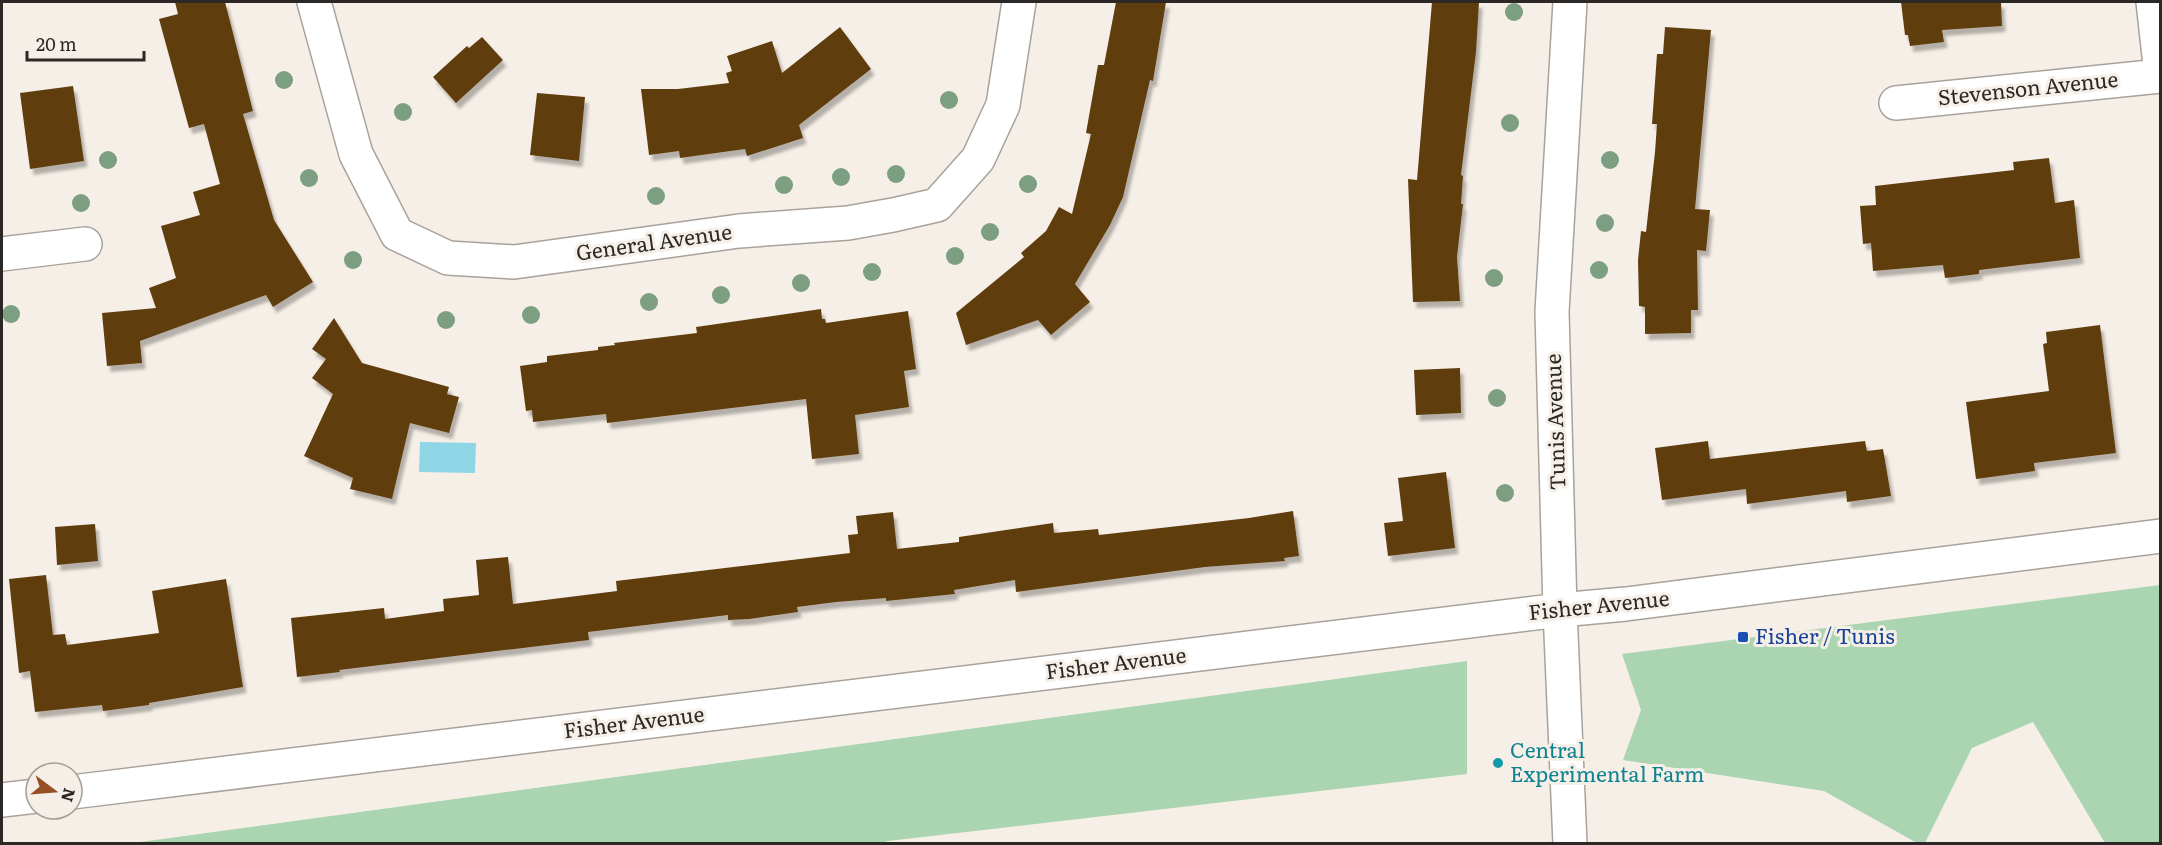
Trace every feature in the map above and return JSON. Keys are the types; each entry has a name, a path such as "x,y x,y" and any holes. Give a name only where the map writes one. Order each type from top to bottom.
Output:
{"street":[{"name":"General Avenue","path":"314,2 356,154 397,234 448,258 514,262 739,231 848,223 937,205 978,159 1003,105 1019,2"},
{"name":"Tunis Avenue","path":"1570,2 1552,312 1560,610 1570,843"},
{"path":"2153,2 2160,65"},
{"name":"Stevenson Avenue","path":"1896,104 2160,76"},
{"path":"2,254 85,244"},
{"name":"Fisher Avenue","path":"84,791 1560,610 1626,604 2160,536"},
{"path":"2,800 24,797"}],"green space":[{"path":"2160,585 2160,843 2105,843 2033,722 1972,748 1925,843 1917,843 1824,791 1623,760 1641,710 1622,654"},
{"path":"1467,661 1467,774 881,843 133,843"}],"water":[{"path":"420,442 476,443 475,473 419,472"}],"building":[{"path":"175,2 225,2 253,111 243,114 274,220 313,282 273,307 266,295 140,341 142,363 107,366 102,313 156,308 149,288 176,278 161,226 200,215 193,192 220,184 204,124 189,128 159,19 178,14"},
{"path":"1116,2 1166,2 1153,81 1150,80 1123,197 1110,225 1075,284 1090,302 1051,335 1038,320 966,345 956,313 1024,257 1021,253 1046,231 1059,207 1072,214 1091,134 1086,133 1098,65 1104,65"},
{"path":"1432,2 1479,2 1476,52 1461,175 1463,176 1461,204 1463,204 1457,257 1460,301 1413,302 1408,179 1417,180"},
{"path":"1901,2 2001,2 2002,26 1942,30 1944,42 1910,46 1908,35 1905,35"},
{"path":"840,27 871,69 799,125 803,138 747,156 745,149 680,158 679,151 649,155 641,89 678,89 729,83 726,73 732,71 727,56 772,41 782,73"},
{"path":"1665,27 1711,30 1695,209 1710,210 1706,251 1697,250 1698,310 1691,310 1691,333 1645,334 1645,307 1639,306 1638,260 1641,231 1646,232 1655,152 1657,124 1652,124 1657,54 1663,54"},
{"path":"482,37 503,60 456,103 433,77 467,46 469,48"},
{"path":"73,86 84,161 30,169 20,93"},
{"path":"537,93 585,97 579,161 530,155"},
{"path":"2049,158 2055,203 2074,200 2080,258 1979,270 1979,274 1945,278 1943,265 1873,271 1871,243 1863,244 1860,206 1876,205 1875,186 2014,170 2013,162"},
{"path":"821,309 822,319 825,319 826,323 908,311 916,369 904,371 909,407 855,415 859,454 812,459 806,399 607,423 606,414 533,422 532,410 526,411 520,366 547,362 547,356 598,350 598,347 615,345 614,343 697,333 696,327"},
{"path":"334,318 362,363 449,387 447,394 459,397 449,433 410,423 392,499 350,489 353,478 304,456 333,394 312,378 326,359 312,349"},
{"path":"2100,325 2116,453 2034,463 2035,471 1976,479 1966,402 2049,391 2043,344 2047,343 2046,332"},
{"path":"1460,368 1461,413 1416,415 1414,370"},
{"path":"1708,441 1710,459 1865,441 1867,451 1883,449 1891,496 1847,502 1846,491 1747,504 1746,489 1662,500 1655,448"},
{"path":"1446,472 1455,548 1388,556 1384,523 1403,521 1398,478"},
{"path":"1293,511 1299,556 1284,558 1285,561 1205,567 1016,592 1015,580 954,590 955,594 886,601 886,598 836,602 797,607 798,612 749,619 728,620 728,615 588,632 589,640 297,677 291,618 384,608 385,619 444,611 443,599 479,595 476,560 508,557 513,604 617,591 616,581 850,553 848,535 858,534 856,516 893,512 897,549 959,542 959,537 1053,523 1054,533 1098,529 1099,535"},
{"path":"95,524 98,561 57,565 55,527"},
{"path":"46,575 53,635 65,634 67,645 159,633 152,591 226,579 243,687 149,703 149,705 103,711 102,705 35,712 30,671 19,673 9,579"}],"place":[{"name":"Fisher / Tunis","path":"1743,637"},
{"name":"Central Experimental Farm","path":"1498,763"}]}
